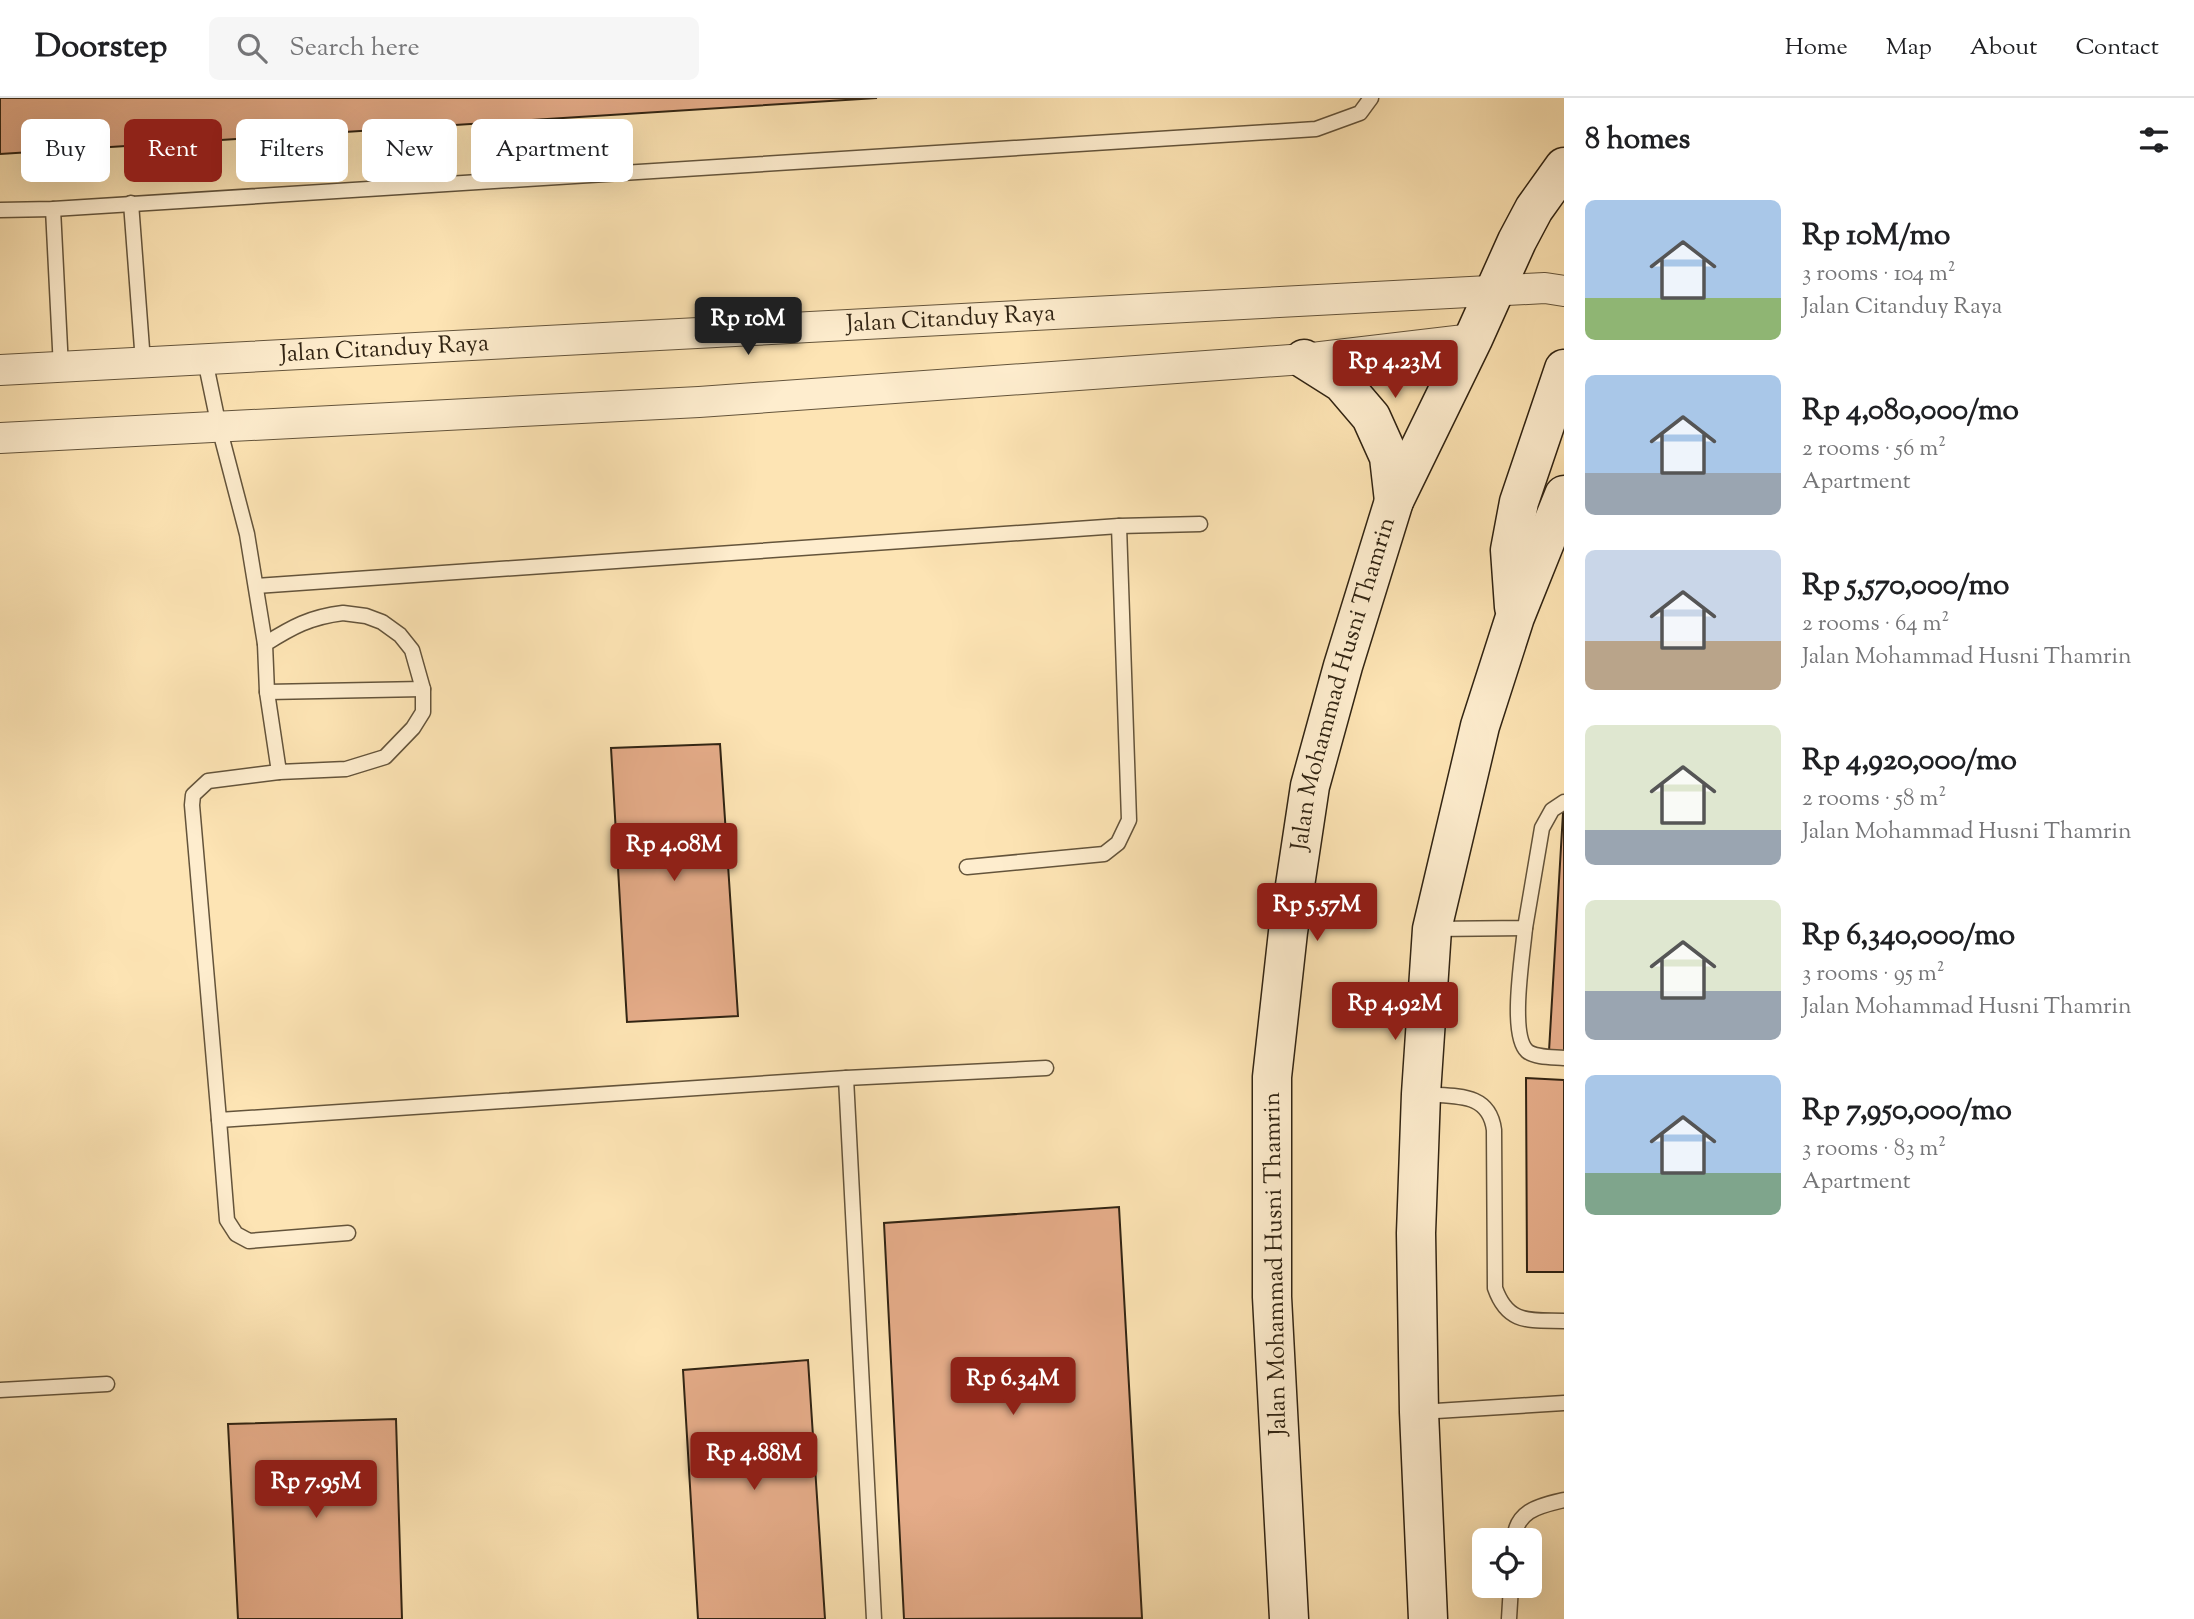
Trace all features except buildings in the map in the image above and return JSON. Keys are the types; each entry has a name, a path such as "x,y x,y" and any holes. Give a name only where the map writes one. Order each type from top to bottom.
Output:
{"street":[{"name":"Jalan Mohammad Husni Thamrin","path":"1289,1619 1272,1297 1272,1077 1288,932 1310,786 1343,666 1394,501 1534,209 1564,167"},
{"name":"Jalan Citanduy Raya","path":"0,370 1545,288 1564,291"},
{"path":"0,438 699,402 1304,359 1473,339"},
{"path":"1304,359 1342,383 1370,417 1388,457 1394,501"},
{"path":"1515,617 1510,550 1519,502 1564,369"},
{"path":"1428,1619 1419,1412 1416,1233 1421,1094 1432,929 1480,726 1515,617 1564,495"}],"lane":[{"path":"0,210 53,209 1316,129 1360,113 1371,98"},
{"path":"131,204 143,362"},
{"path":"53,209 61,368"},
{"path":"205,359 219,427 247,534 265,644 267,692 279,772"},
{"path":"256,586 1119,526 1200,524"},
{"path":"967,867 1104,854 1118,843 1129,820 1119,526"},
{"path":"265,644 299,624 321,615 343,612 366,616 382,622 400,635 412,650 423,689 422,712 413,728 385,757 346,769 279,772 208,781 193,795 228,1220 236,1234 248,1241 348,1233"},
{"path":"267,692 423,689"},
{"path":"1564,802 1552,810 1542,828 1525,928 1517,1012 1521,1042 1528,1051 1564,1058"},
{"path":"1432,929 1525,928"},
{"path":"219,1120 846,1078 1046,1068"},
{"path":"846,1078 874,1619"},
{"path":"1421,1094 1465,1098 1480,1102 1487,1108 1493,1118 1494,1130 1495,1288 1499,1300 1507,1311 1518,1318 1564,1321"},
{"path":"0,1390 107,1384"},
{"path":"1419,1412 1564,1403"},
{"path":"1515,1528 1532,1509 1564,1500"},
{"path":"1509,1619 1510,1598"}]}
